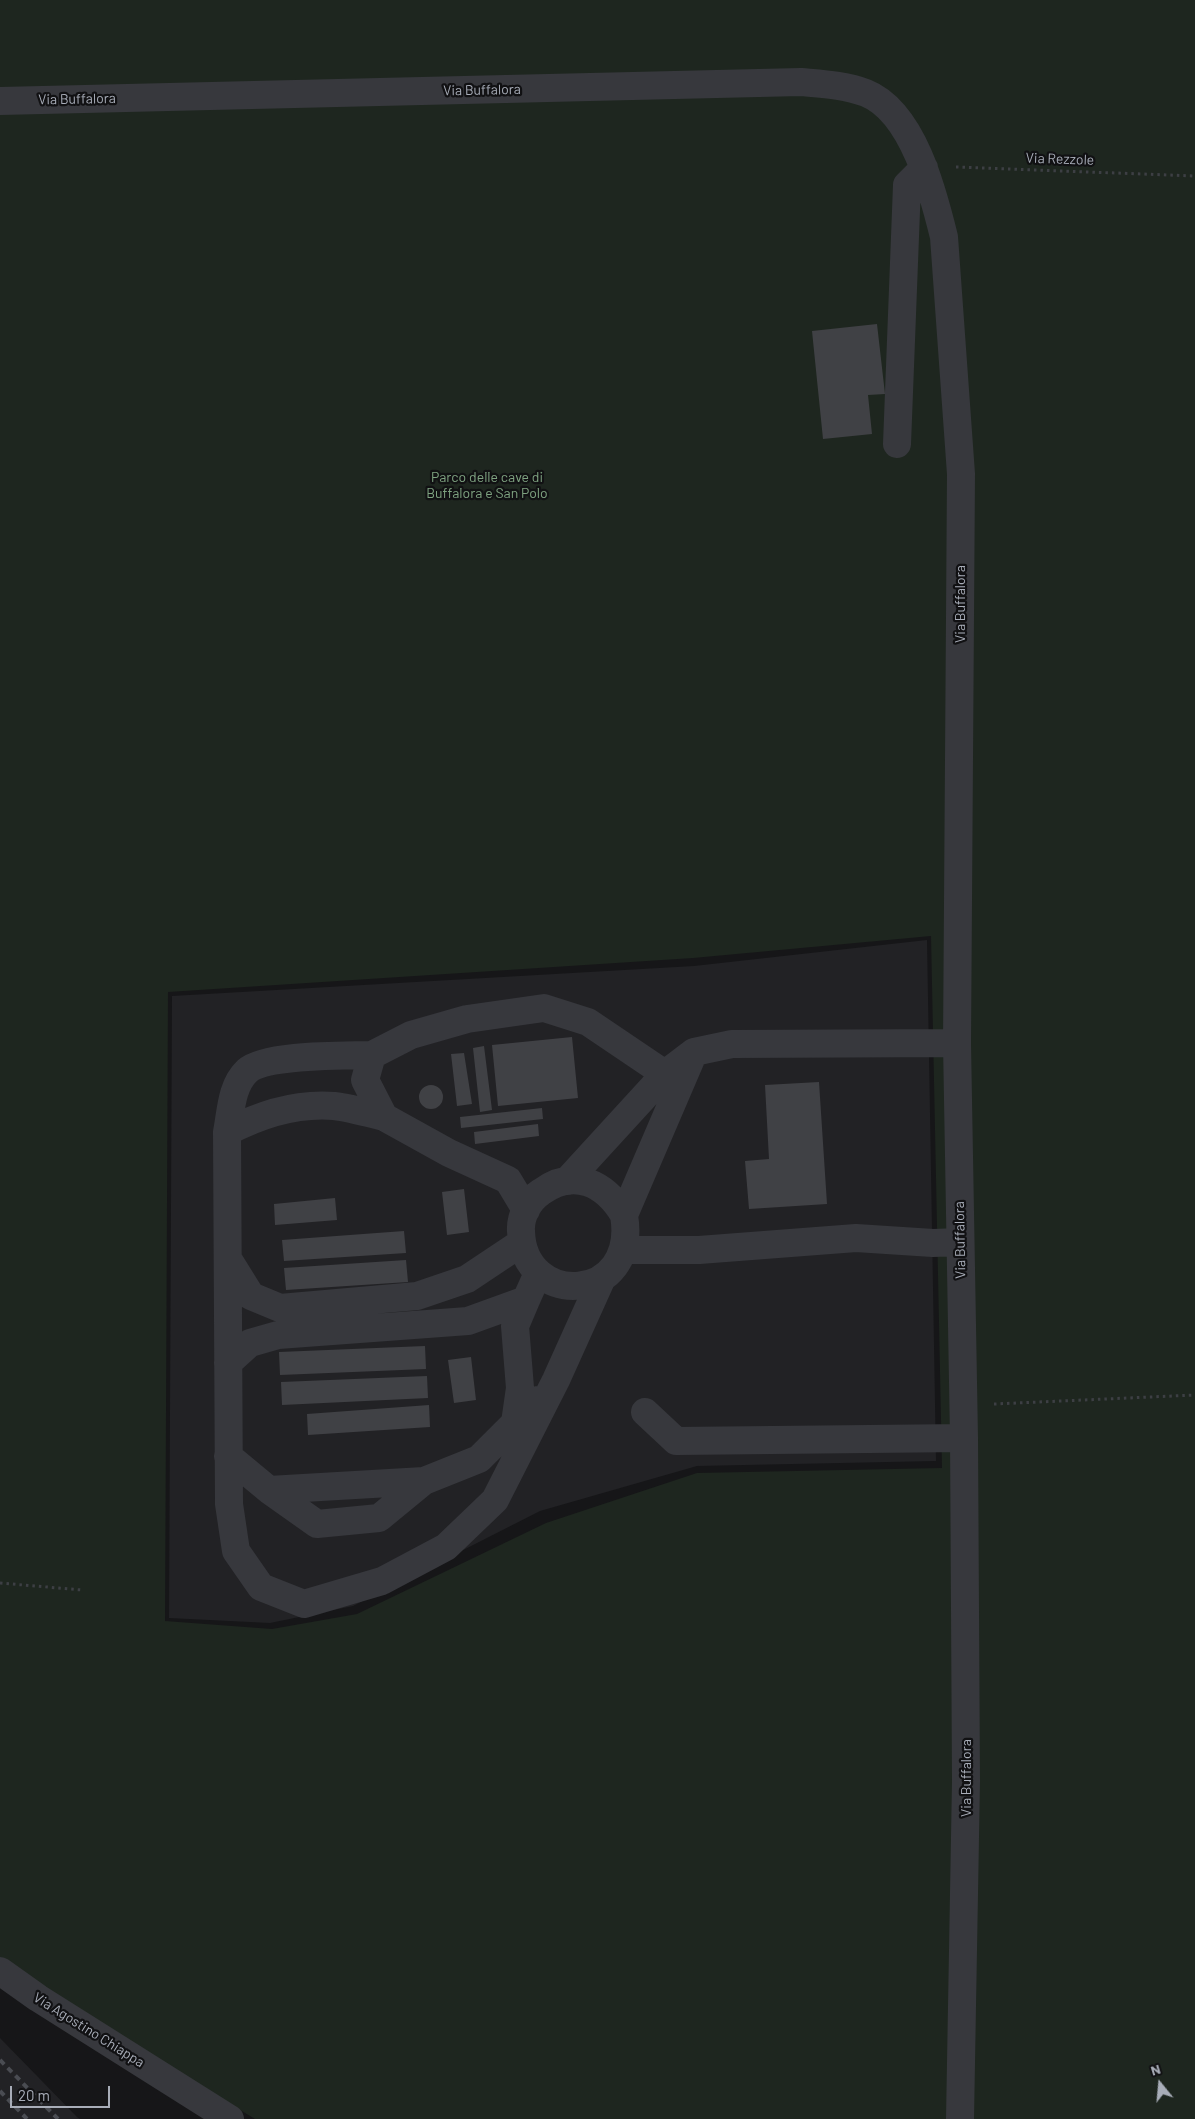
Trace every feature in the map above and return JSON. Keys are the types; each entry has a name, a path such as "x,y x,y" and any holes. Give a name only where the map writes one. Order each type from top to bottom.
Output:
{"street":[{"name":"Via Buffalora","path":"0,101 801,82 841,86 866,93 885,105 902,124 924,168 935,200 944,237 962,474 957,1043 964,1438 966,1781 960,2119"},
{"path":"897,444 907,185 924,168"},
{"path":"602,1278 556,1380 495,1500 446,1547 382,1581 304,1604 260,1588 236,1552 229,1504 227,1132 235,1090 248,1071 270,1060 372,1055 412,1034 467,1019 544,1008 588,1022 665,1074"},
{"path":"567,1181 665,1074 694,1052 732,1044 957,1043"},
{"path":"624,1215 694,1052"},
{"path":"372,1055 365,1080 384,1117"},
{"path":"227,1132 251,1120 282,1109 334,1106 384,1117 449,1153 508,1180 526,1210"},
{"path":"567,1181 584,1181 601,1188 615,1200 624,1215 627,1233 624,1250 616,1266 602,1278 586,1285 569,1287 552,1282 538,1273 527,1260 521,1243 521,1226 526,1210 536,1196 550,1186 567,1181"},
{"path":"624,1250 699,1250 856,1238 933,1243 960,1242"},
{"path":"228,1259 251,1296 280,1308 417,1296 467,1279 521,1243"},
{"path":"515,1423 520,1388 515,1326 538,1273"},
{"path":"228,1363 250,1343 278,1335 468,1321 526,1300"},
{"path":"228,1456 269,1490 317,1524 379,1518 424,1481 479,1459 556,1380"},
{"path":"646,1412 676,1441 964,1438"},
{"path":"269,1490 424,1481"},
{"name":"Via Agostino Chiappa","path":"0,1971 38,1998 230,2119"}],"path":[{"name":"Via Rezzole","path":"924,168 968,166 1195,176"},
{"path":"963,1405 1195,1395"},
{"path":"0,1583 82,1590"}],"shaded area":[{"path":"927,940 936,1461 697,1466 540,1511 353,1606 270,1623 169,1618 172,996 694,966"},
{"path":"0,2038 77,2117 80,2119 0,2119"}],"green space":[{"name":"Parco delle cave di Buffalora e San Polo","path":"0,0 1195,0 1195,2119 255,2119 42,1989 0,1957","holes":["931,936 942,1468 697,1473 546,1523 357,1614 272,1629 165,1621 168,992 693,958"]}],"building":[{"path":"877,324 885,394 868,395 872,434 823,439 812,331"},
{"path":"572,1037 578,1098 498,1106 492,1045"},
{"path":"484,1046 492,1110 480,1112 473,1048"},
{"path":"464,1053 472,1104 457,1106 451,1054"},
{"path":"819,1082 827,1204 749,1209 745,1161 769,1159 765,1085"},
{"path":"431,1085 436,1086 442,1092 442,1102 436,1108 431,1109 426,1108 420,1102 419,1097 420,1092 426,1086"},
{"path":"542,1108 543,1119 461,1128 460,1117"},
{"path":"538,1124 539,1136 475,1144 474,1132"},
{"path":"464,1189 469,1232 447,1235 442,1192"},
{"path":"335,1198 337,1220 275,1225 274,1204"},
{"path":"404,1231 406,1253 284,1261 282,1240"},
{"path":"406,1260 408,1282 286,1290 284,1268"},
{"path":"425,1346 426,1369 280,1375 279,1352"},
{"path":"471,1357 476,1400 454,1403 448,1360"},
{"path":"427,1376 428,1398 282,1405 281,1382"},
{"path":"429,1405 430,1427 308,1435 307,1414"}],"railway":[{"path":"0,2060 58,2119"},
{"path":"0,2091 27,2119"}]}
